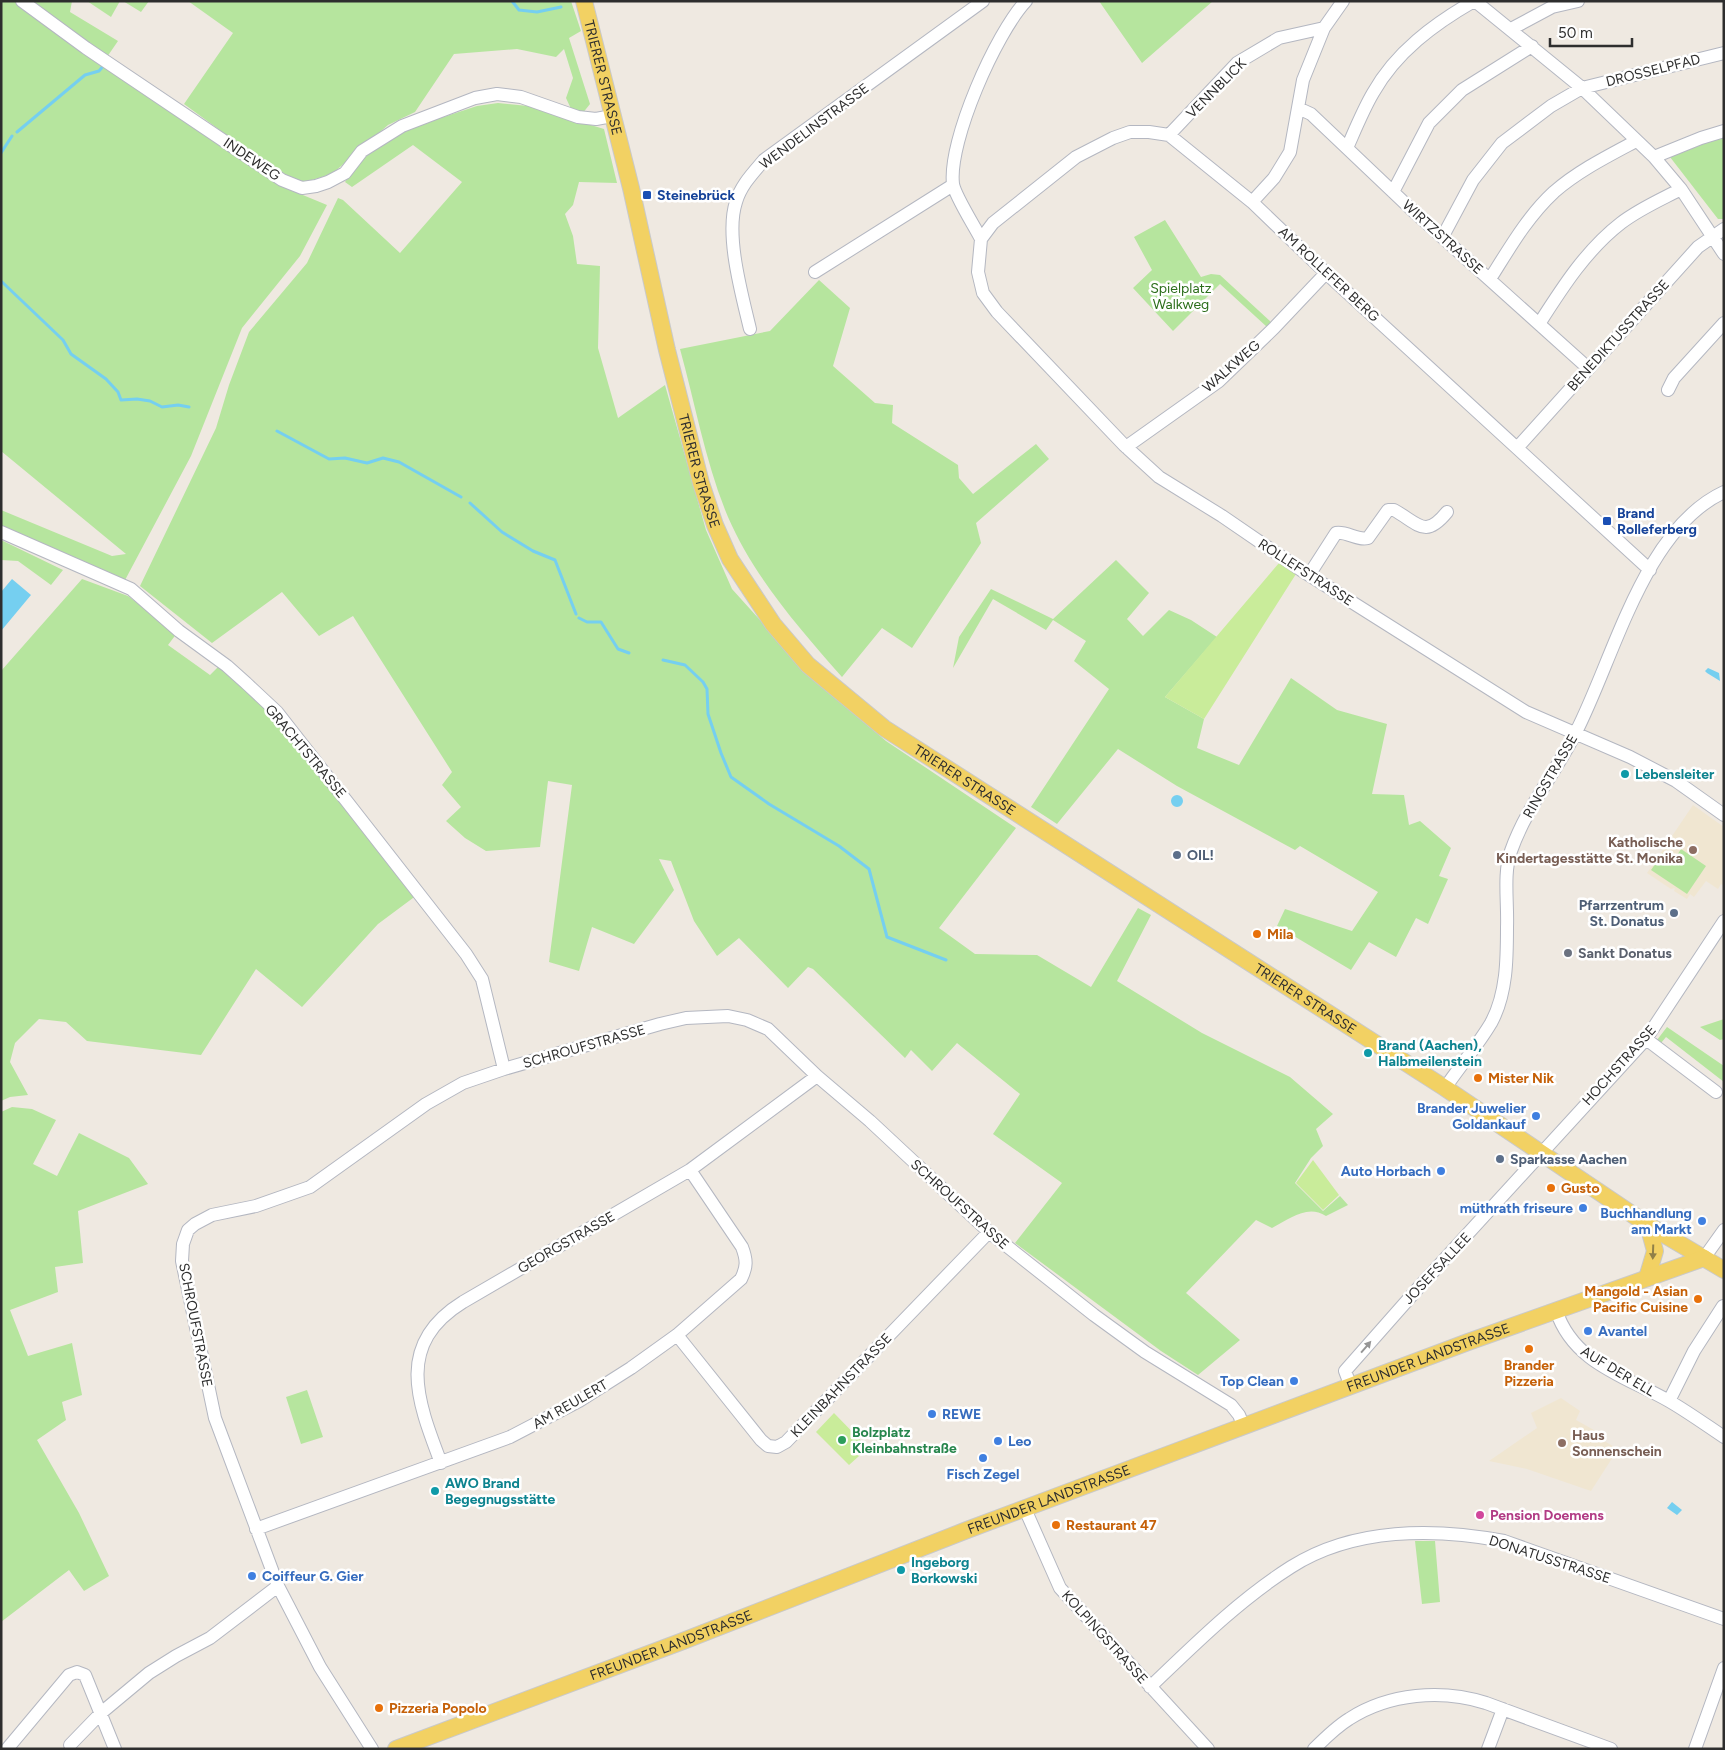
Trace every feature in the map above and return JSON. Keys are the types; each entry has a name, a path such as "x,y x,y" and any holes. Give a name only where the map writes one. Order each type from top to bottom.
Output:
{"main road":[{"name":"TRIERER STRASSE","path":"584,1 633,193 667,350 701,483 730,559 773,624 808,665 884,728 1445,1088 1648,1225 1724,1270"},
{"path":"1647,1278 1655,1251 1648,1225"},
{"name":"FREUNDER LANDSTRASSE","path":"396,1749 412,1745 1025,1509 1556,1310 1704,1258"}],"street":[{"name":"INDEWEG","path":"22,1 86,48 282,180 302,188 316,186 345,173 362,152 402,126 475,98 498,94 521,97 578,117 596,119 612,116"},
{"name":"WENDELINSTRASSE","path":"750,329 733,244 735,203 744,184 764,160 983,1"},
{"path":"1026,1 1015,13 978,86 956,154 953,185 981,239 993,223 1076,157 1113,138 1130,132 1169,135"},
{"path":"1252,202 1274,178 1290,152 1303,80 1324,28 1343,1"},
{"path":"1347,148 1373,93 1393,64 1428,30 1474,1 1582,88 1654,157 1681,190 1724,254"},
{"path":"1511,29 1552,7 1578,1"},
{"name":"VENNBLICK","path":"1169,135 1237,63 1279,38 1324,28"},
{"path":"1393,192 1429,123 1462,90 1532,46"},
{"name":"DROSSELPFAD","path":"1443,236 1473,180 1502,143 1551,106 1582,88 1724,53"},
{"name":"WIRTZSTRASSE","path":"1298,108 1311,114 1393,192 1588,368"},
{"path":"1654,157 1724,131"},
{"name":"AM ROLLEFER BERG","path":"1169,135 1252,202 1326,273 1650,570"},
{"path":"1490,279 1526,224 1554,192 1586,169 1636,141"},
{"path":"815,272 953,185"},
{"path":"1539,324 1568,280 1603,239 1621,223 1642,209 1681,190"},
{"name":"BENEDIKTUSSTRASSE","path":"1517,448 1698,247 1724,229"},
{"name":"ROLLEFSTRASSE","path":"981,239 978,272 983,293 997,312 1126,447 1159,477 1222,516 1309,575 1526,712 1630,757 1676,781 1724,815"},
{"name":"WALKWEG","path":"1126,447 1219,381 1274,328 1326,273"},
{"path":"1668,390 1674,378 1724,323"},
{"name":"RINGSTRASSE","path":"1445,1088 1491,1023 1503,990 1507,954 1507,874 1510,853 1524,821 1576,733 1650,570 1666,541 1683,520 1710,498 1724,492"},
{"path":"1309,575 1336,533 1340,532 1361,540 1368,538 1388,510 1394,510 1424,527 1430,528 1437,525 1447,512"},
{"name":"GRACHTSTRASSE","path":"1,532 131,589 179,631 227,666 277,712 466,954 482,979 504,1069"},
{"name":"HOCHSTRASSE","path":"1540,1152 1646,1038 1724,921"},
{"name":"SCHROUFSTRASSE","path":"372,1749 320,1667 278,1586 256,1529 215,1418 182,1261 183,1244 188,1230 212,1215 256,1206 310,1187 426,1104 463,1083 504,1069 660,1024 708,1015 747,1020 768,1029 989,1232 1094,1315 1145,1352 1231,1405 1239,1415 1244,1427"},
{"path":"1646,1038 1716,1092"},
{"name":"GEORGSTRASSE","path":"441,1463 426,1424 416,1377 420,1352 440,1318 522,1266 690,1170 817,1076"},
{"name":"JOSEFSALLEE","path":"1351,1387 1345,1371 1540,1152"},
{"name":"AM REULERT","path":"256,1529 510,1437 579,1401 632,1368 677,1335 741,1279 746,1269 746,1257 742,1247 690,1170"},
{"path":"1704,1258 1724,1230"},
{"name":"KLEINBAHNSTRASSE","path":"677,1335 761,1440 768,1446 777,1447 786,1442 989,1232"},
{"name":"AUF DER ELL","path":"1670,1401 1694,1351 1723,1306"},
{"name":"AUF DER ELL","path":"1556,1310 1561,1327 1583,1354 1670,1401 1724,1437"},
{"name":"KOLPINGSTRASSE","path":"1025,1509 1060,1588 1208,1749"},
{"name":"DONATUSSTRASSE","path":"1150,1687 1230,1612 1292,1566 1354,1541 1386,1536 1438,1532 1504,1541 1724,1619"},
{"path":"70,1745 101,1713 150,1673 176,1656 210,1638 278,1586"},
{"path":"1697,1748 1724,1668"},
{"path":"7,1749 69,1675 77,1672 85,1675 115,1749"},
{"path":"1314,1749 1350,1719 1379,1705 1404,1698 1443,1694 1467,1697 1611,1749"},
{"path":"1488,1749 1503,1709"}],"shaded area":[{"name":"Katholische Kindertagesstätte St. Monika","path":"1693,805 1724,827 1724,886 1721,884 1718,889 1706,881 1694,897 1690,894 1687,899 1674,891 1675,888 1671,889 1647,873"},
{"name":"Haus Sonnenschein","path":"1561,1398 1580,1411 1576,1420 1601,1434 1599,1438 1618,1449 1591,1491 1527,1469 1489,1461 1537,1428 1531,1413"}],"green space":[{"path":"1,1 72,1 70,12 118,41 107,57 298,193 327,205 300,256 242,328 191,456 124,582 1,526 1,510 112,556 126,554 1,451"},
{"path":"87,1 120,1 111,17"},
{"path":"123,1 149,1 141,12"},
{"path":"188,1 571,1 581,31 569,38 590,104 582,114 572,111 566,98 573,78 564,49 556,57 517,49 454,54 415,112 388,125 332,174 305,182 280,174 184,104 233,33"},
{"path":"1099,1 1213,1 1142,63"},
{"path":"498,103 528,106 604,129 617,183 579,182 573,205 565,214 573,236 577,264 600,266 598,348 618,418 665,385 706,530 732,589 816,682 886,741 1016,828 939,928 975,954 1037,955 1091,987 1138,908 1151,915 1117,981 1202,1033 1290,1077 1333,1114 1316,1129 1323,1146 1311,1158 1295,1183 1323,1211 1340,1196 1348,1205 1326,1216 1319,1213 1305,1212 1272,1228 1256,1220 1186,1293 1240,1340 1198,1375 1161,1351 1015,1243 1062,1183 993,1134 1020,1094 957,1043 932,1071 911,1050 905,1058 813,969 808,967 788,988 739,938 717,956 694,921 671,861 659,859 674,890 634,944 592,927 579,971 549,962 572,785 548,781 540,847 486,851 465,838 446,821 461,807 442,785 452,772 353,616 319,636 282,592 212,643 140,586 216,428 229,385 249,332 307,263 338,198 343,200 400,253 462,182 413,145 352,187 345,182 364,152 404,130 477,106"},
{"path":"1724,136 1724,219 1718,219 1670,157"},
{"name":"Spielplatz Walkweg","path":"1165,220 1201,277 1211,274 1220,275 1271,322 1267,327 1220,284 1173,331 1133,288 1152,270 1134,237"},
{"path":"819,280 850,308 833,366 875,403 893,405 892,423 958,465 959,478 973,494 1036,444 1049,459 976,523 981,543 912,648 882,628 842,677 810,640 764,581 728,517 713,476 701,434 680,349 770,331"},
{"path":"1,540 63,570 51,585 18,561 1,560"},
{"path":"1116,560 1149,593 1127,619 1143,636 1169,610 1191,620 1217,637 1165,697 1204,719 1197,748 1239,765 1291,678 1337,710 1387,724 1372,794 1404,795 1409,825 1420,821 1451,848 1439,876 1448,879 1428,924 1416,918 1396,957 1369,942 1351,970 1277,926 1285,909 1352,931 1378,892 1300,846 1295,850 1177,786 1118,749 1057,824 1031,807 1109,689 1074,661 1086,641 1053,620 1046,630 993,599 953,668 959,637 991,589 1053,619"},
{"path":"1279,563 1296,574 1204,719 1165,697"},
{"path":"82,579 128,596 177,633 168,645 210,675 220,665 275,713 417,895 378,924 302,1007 256,969 201,1055 87,1041 66,1022 39,1019 15,1043 10,1062 28,1095 10,1097 1,1101 1,671"},
{"path":"1681,849 1706,866 1687,894 1651,870 1663,853 1674,860"},
{"path":"1724,1019 1724,1039 1720,1040 1700,1027"},
{"path":"1667,1027 1724,1066 1724,1082 1666,1037 1661,1043 1657,1040"},
{"path":"12,1107 32,1109 56,1120 33,1164 57,1176 79,1133 129,1158 148,1184 78,1211 83,1263 55,1267 58,1292 10,1310 28,1356 72,1343 82,1395 62,1402 66,1420 37,1440 79,1513 109,1576 84,1591 69,1570 1,1622 1,1112"},
{"path":"1313,1160 1339,1195 1323,1210 1296,1183"},
{"path":"307,1390 323,1437 301,1444 286,1397"},
{"name":"Bolzplatz Kleinbahnstraße","path":"834,1413 868,1448 849,1465 816,1432"},
{"path":"1415,1541 1435,1541 1440,1602 1422,1604"}],"water":[{"path":"12,579 31,595 1,631 1,592"},
{"path":"1708,668 1719,673 1720,681 1705,671"},
{"path":"1175,795 1179,795 1183,801 1179,807 1175,807 1171,803 1171,799"},
{"path":"1672,1502 1682,1510 1677,1515 1667,1508"}],"waterway":[{"path":"512,1 519,10 537,12 561,7"},
{"path":"17,132 85,75 99,71 104,65"},
{"path":"1,153 12,136"},
{"path":"1,281 63,340 71,354 106,379 118,392 121,400 137,399 150,401 162,407 178,405 189,407"},
{"path":"277,431 329,459 345,458 367,463 383,458 399,462 461,497"},
{"path":"470,503 502,532 533,551 555,560 576,614"},
{"path":"579,618 587,622 601,622 618,649 629,653"},
{"path":"663,660 685,665 703,682 707,689 708,714 731,777 769,804 839,846 869,869 887,937 946,960"}],"place":[{"name":"Steinebrück","path":"647,195"},
{"name":"Brand Rolleferberg","path":"1607,521"},
{"name":"Lebensleiter","path":"1625,774"},
{"name":"Katholische Kindertagesstätte St. Monika","path":"1693,850"},
{"name":"OIL!","path":"1177,855"},
{"name":"Pfarrzentrum St. Donatus","path":"1674,913"},
{"name":"Mila","path":"1257,934"},
{"name":"Sankt Donatus","path":"1568,953"},
{"name":"Brand (Aachen), Halbmeilenstein","path":"1368,1053"},
{"name":"Mister Nik","path":"1478,1078"},
{"name":"Brander Juwelier Goldankauf","path":"1536,1116"},
{"name":"Sparkasse Aachen","path":"1500,1159"},
{"name":"Auto Horbach","path":"1441,1171"},
{"name":"Gusto","path":"1551,1188"},
{"name":"müthrath friseure","path":"1583,1208"},
{"name":"Buchhandlung am Markt","path":"1702,1221"},
{"name":"Mangold - Asian Pacific Cuisine","path":"1698,1299"},
{"name":"Avantel","path":"1588,1331"},
{"name":"Brander Pizzeria","path":"1529,1349"},
{"name":"Top Clean","path":"1294,1381"},
{"name":"REWE","path":"932,1414"},
{"name":"Bolzplatz Kleinbahnstraße","path":"842,1440"},
{"name":"Leo","path":"998,1441"},
{"name":"Haus Sonnenschein","path":"1562,1443"},
{"name":"Fisch Zegel","path":"983,1458"},
{"name":"AWO Brand Begegnugsstätte","path":"435,1491"},
{"name":"Pension Doemens","path":"1480,1515"},
{"name":"Restaurant 47","path":"1056,1525"},
{"name":"Ingeborg Borkowski","path":"901,1570"},
{"name":"Coiffeur G. Gier","path":"252,1576"},
{"name":"Pizzeria Popolo","path":"379,1708"}]}
